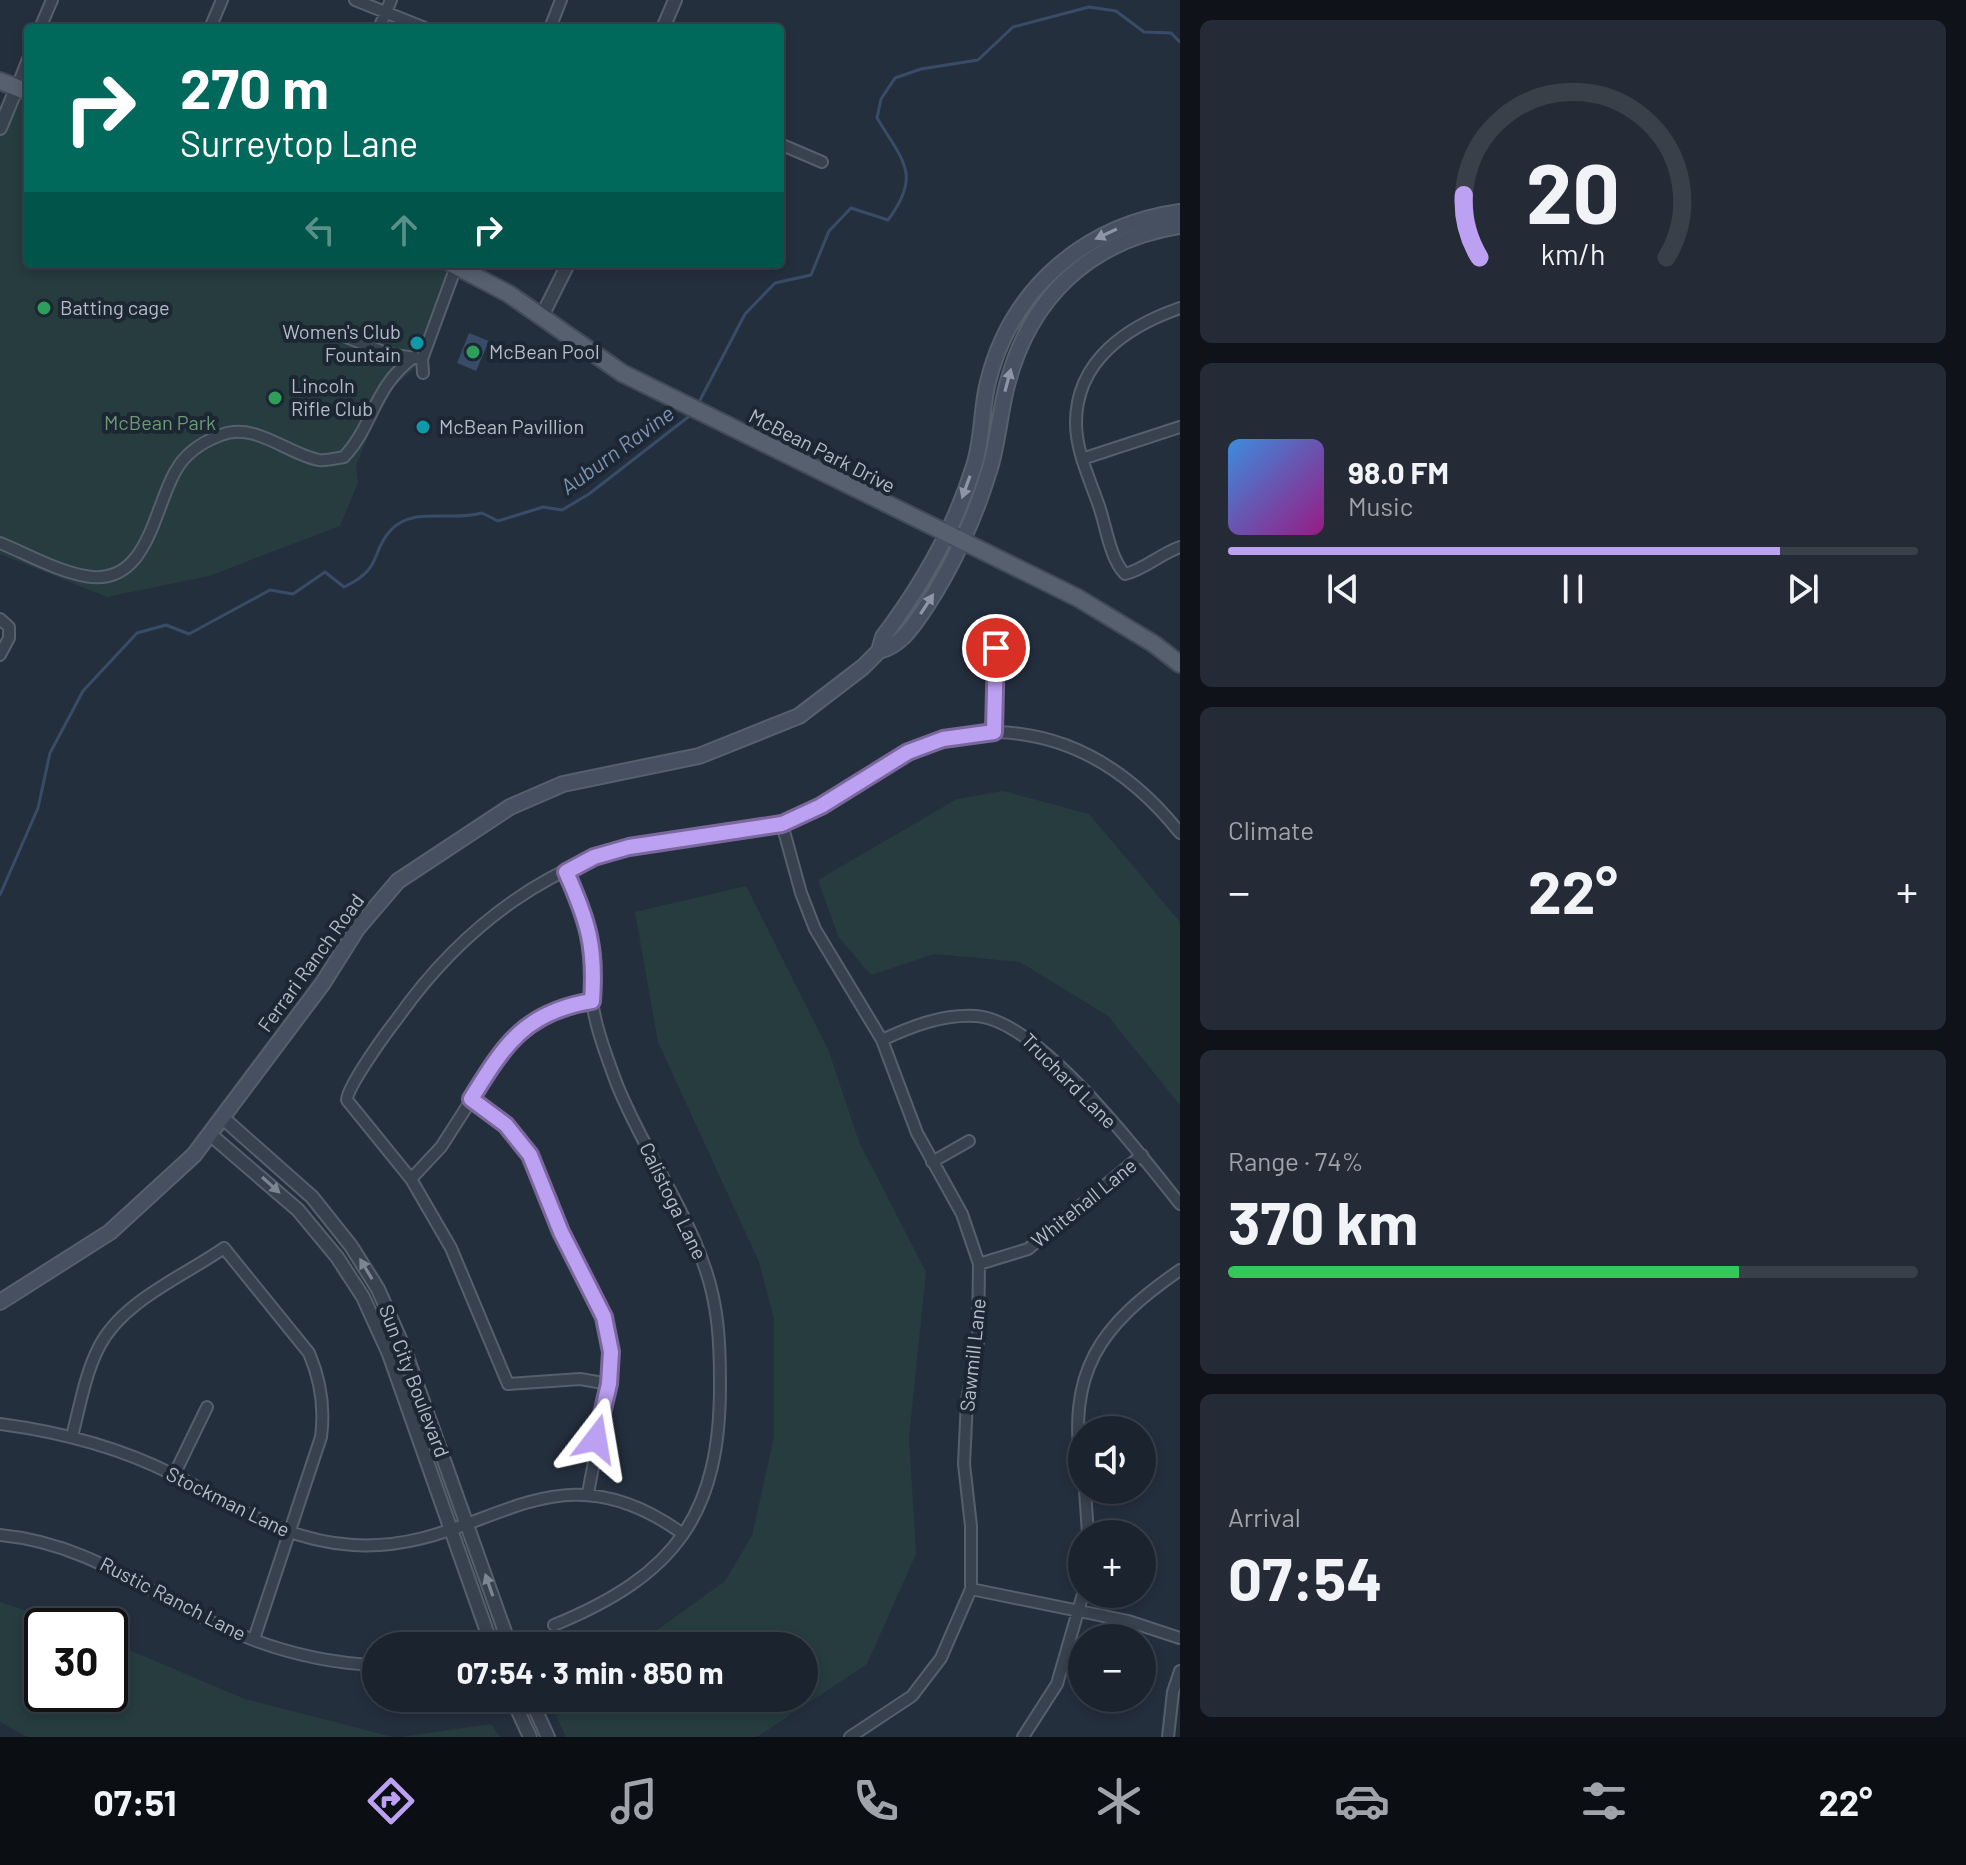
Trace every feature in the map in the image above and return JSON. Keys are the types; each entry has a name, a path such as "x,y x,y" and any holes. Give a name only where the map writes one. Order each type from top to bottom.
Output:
{"main road":[{"path":"0,81 22,89"},
{"name":"Ferrari Ranch Road","path":"953,538 975,464 987,385 999,343 1015,315 1041,281 1067,256 1123,226 1180,212"},
{"name":"Ferrari Ranch Road","path":"0,1302 110,1232 171,1177 211,1135 323,983 357,929 398,881 510,807 563,784 699,756 799,716 833,693 879,651 883,637 953,538 990,469 1006,387 1017,350 1031,323 1054,291 1102,251 1127,238 1180,226"},
{"name":"McBean Park Drive","path":"460,268 542,316 622,373 1078,598 1180,664"}],"street":[{"path":"42,24 52,0"},
{"path":"212,24 222,0"},
{"path":"355,0 415,24"},
{"path":"381,24 391,0"},
{"path":"552,24 561,0"},
{"path":"665,24 675,0"},
{"path":"0,128 22,89"},
{"path":"784,146 822,162"},
{"path":"0,543 84,576 109,577 128,567 144,548 175,470 196,446 226,432 258,435 319,460 344,457 356,444 380,391 418,358 454,268"},
{"path":"542,316 566,268"},
{"path":"1180,308 1144,321 1115,339 1094,366 1082,391 1076,422 1082,459 1114,549 1116,565 1125,574 1138,570 1159,554 1180,547"},
{"path":"344,336 388,354 418,358"},
{"path":"418,358 423,373"},
{"path":"1082,459 1180,427"},
{"path":"0,619 9,627 9,638 0,655"},
{"path":"994,732 996,648"},
{"path":"609,1384 580,1379 508,1384 451,1248 411,1179 347,1100 349,1087 422,983 455,948 494,912 536,886 594,857 629,847 782,824 821,806 908,752 943,739 994,732 1053,740 1090,753 1139,788 1180,833"},
{"name":"Sawmill Lane","path":"782,824 801,893 815,929 882,1040 896,1085 932,1162 962,1214 979,1264 978,1342 967,1400 964,1464 971,1526 971,1589 941,1658 912,1696 850,1737"},
{"name":"Calistoga Lane","path":"554,1625 632,1587 655,1568 683,1534 705,1495 718,1447 720,1395 717,1312 705,1266 617,1085 592,1001 595,958 583,910 566,872"},
{"path":"411,1179 441,1147 511,1038 529,1023 563,1008 592,1001"},
{"name":"Truchard Lane","path":"882,1040 947,1017 979,1016 1015,1028 1044,1050 1142,1155 1180,1204"},
{"path":"471,1099 506,1125 530,1155 561,1232 604,1317 611,1352 609,1384 588,1493 636,1506 683,1534"},
{"name":"Sun City Boulevard","path":"224,1119 312,1197 365,1267 404,1348 460,1526 488,1632"},
{"name":"Sun City Boulevard","path":"211,1135 298,1210 337,1257 363,1297 504,1632"},
{"path":"932,1162 969,1141"},
{"name":"Whitehall Lane","path":"979,1264 1028,1249 1142,1155"},
{"path":"72,1436 92,1362 113,1327 127,1313 224,1248 299,1336 317,1372 323,1416 321,1437 254,1639"},
{"path":"1077,1416 1076,1408 1094,1352 1110,1327 1140,1299 1180,1270"},
{"path":"174,1475 207,1407"},
{"name":"Stockman Lane","path":"0,1424 72,1436 174,1475 290,1535 326,1542 383,1545 460,1526 531,1501 588,1493"},
{"name":"Rustic Ranch Lane","path":"0,1535 46,1543 113,1566 217,1625 254,1639 322,1659 362,1663"},
{"path":"971,1589 1128,1621 1180,1638"},
{"path":"1023,1737 1057,1684 1081,1608"},
{"path":"1168,1737 1173,1692 1180,1671"},
{"path":"518,1712 530,1737"},
{"path":"536,1712 548,1737"}],"green space":[{"name":"McBean Park","path":"17,93 24,96 24,268 448,268 455,271 422,362 385,394 356,466 358,483 340,526 209,576 107,597 0,554 0,135"},
{"path":"1003,791 1089,814 1180,922 1180,1105 1108,1016 1020,962 934,954 871,975 838,936 818,880 957,799"},
{"path":"746,886 828,1049 859,1142 926,1272 909,1437 916,1554 867,1664 818,1697 818,1632 654,1632 725,1581 752,1536 774,1437 774,1319 759,1262 658,1042 635,912"},
{"path":"0,1602 24,1610 24,1712 128,1712 128,1650 245,1699 393,1737 27,1737 0,1722"},
{"path":"554,1712 795,1712 757,1737 566,1737"},
{"path":"491,1724 500,1737 401,1737"}],"water":[{"name":"McBean Pool","path":"469,333 489,341 476,371 457,363"}],"waterway":[{"name":"Auburn Ravine","path":"698,404 745,314 775,283 811,275 829,231 851,208 888,220 898,204 904,191 905,168 877,118 881,99 895,78 921,69 978,60 1013,27 1089,7 1116,11 1144,32 1171,33 1180,42"},
{"name":"Auburn Ravine","path":"0,895 38,808 50,753 83,691 137,633 166,625 189,634 270,590 293,594 325,572 344,587 365,573 391,530 410,518 482,513 498,521 543,507 562,510 589,494 692,414"}],"place":[{"name":"Batting cage","path":"44,308"},
{"name":"Women's Club Fountain","path":"417,343"},
{"name":"McBean Pool","path":"473,352"},
{"name":"Lincoln Rifle Club","path":"275,398"},
{"name":"McBean Pavillion","path":"423,427"}],"route":[{"path":"596,1439 609,1384 611,1352 604,1317 561,1232 530,1155 506,1125 471,1099 511,1038 529,1023 576,1003 592,1001 595,958 583,910 566,872 594,857 629,847 666,839 724,834 782,824 821,806 908,752 943,739 994,732 996,648"}]}
